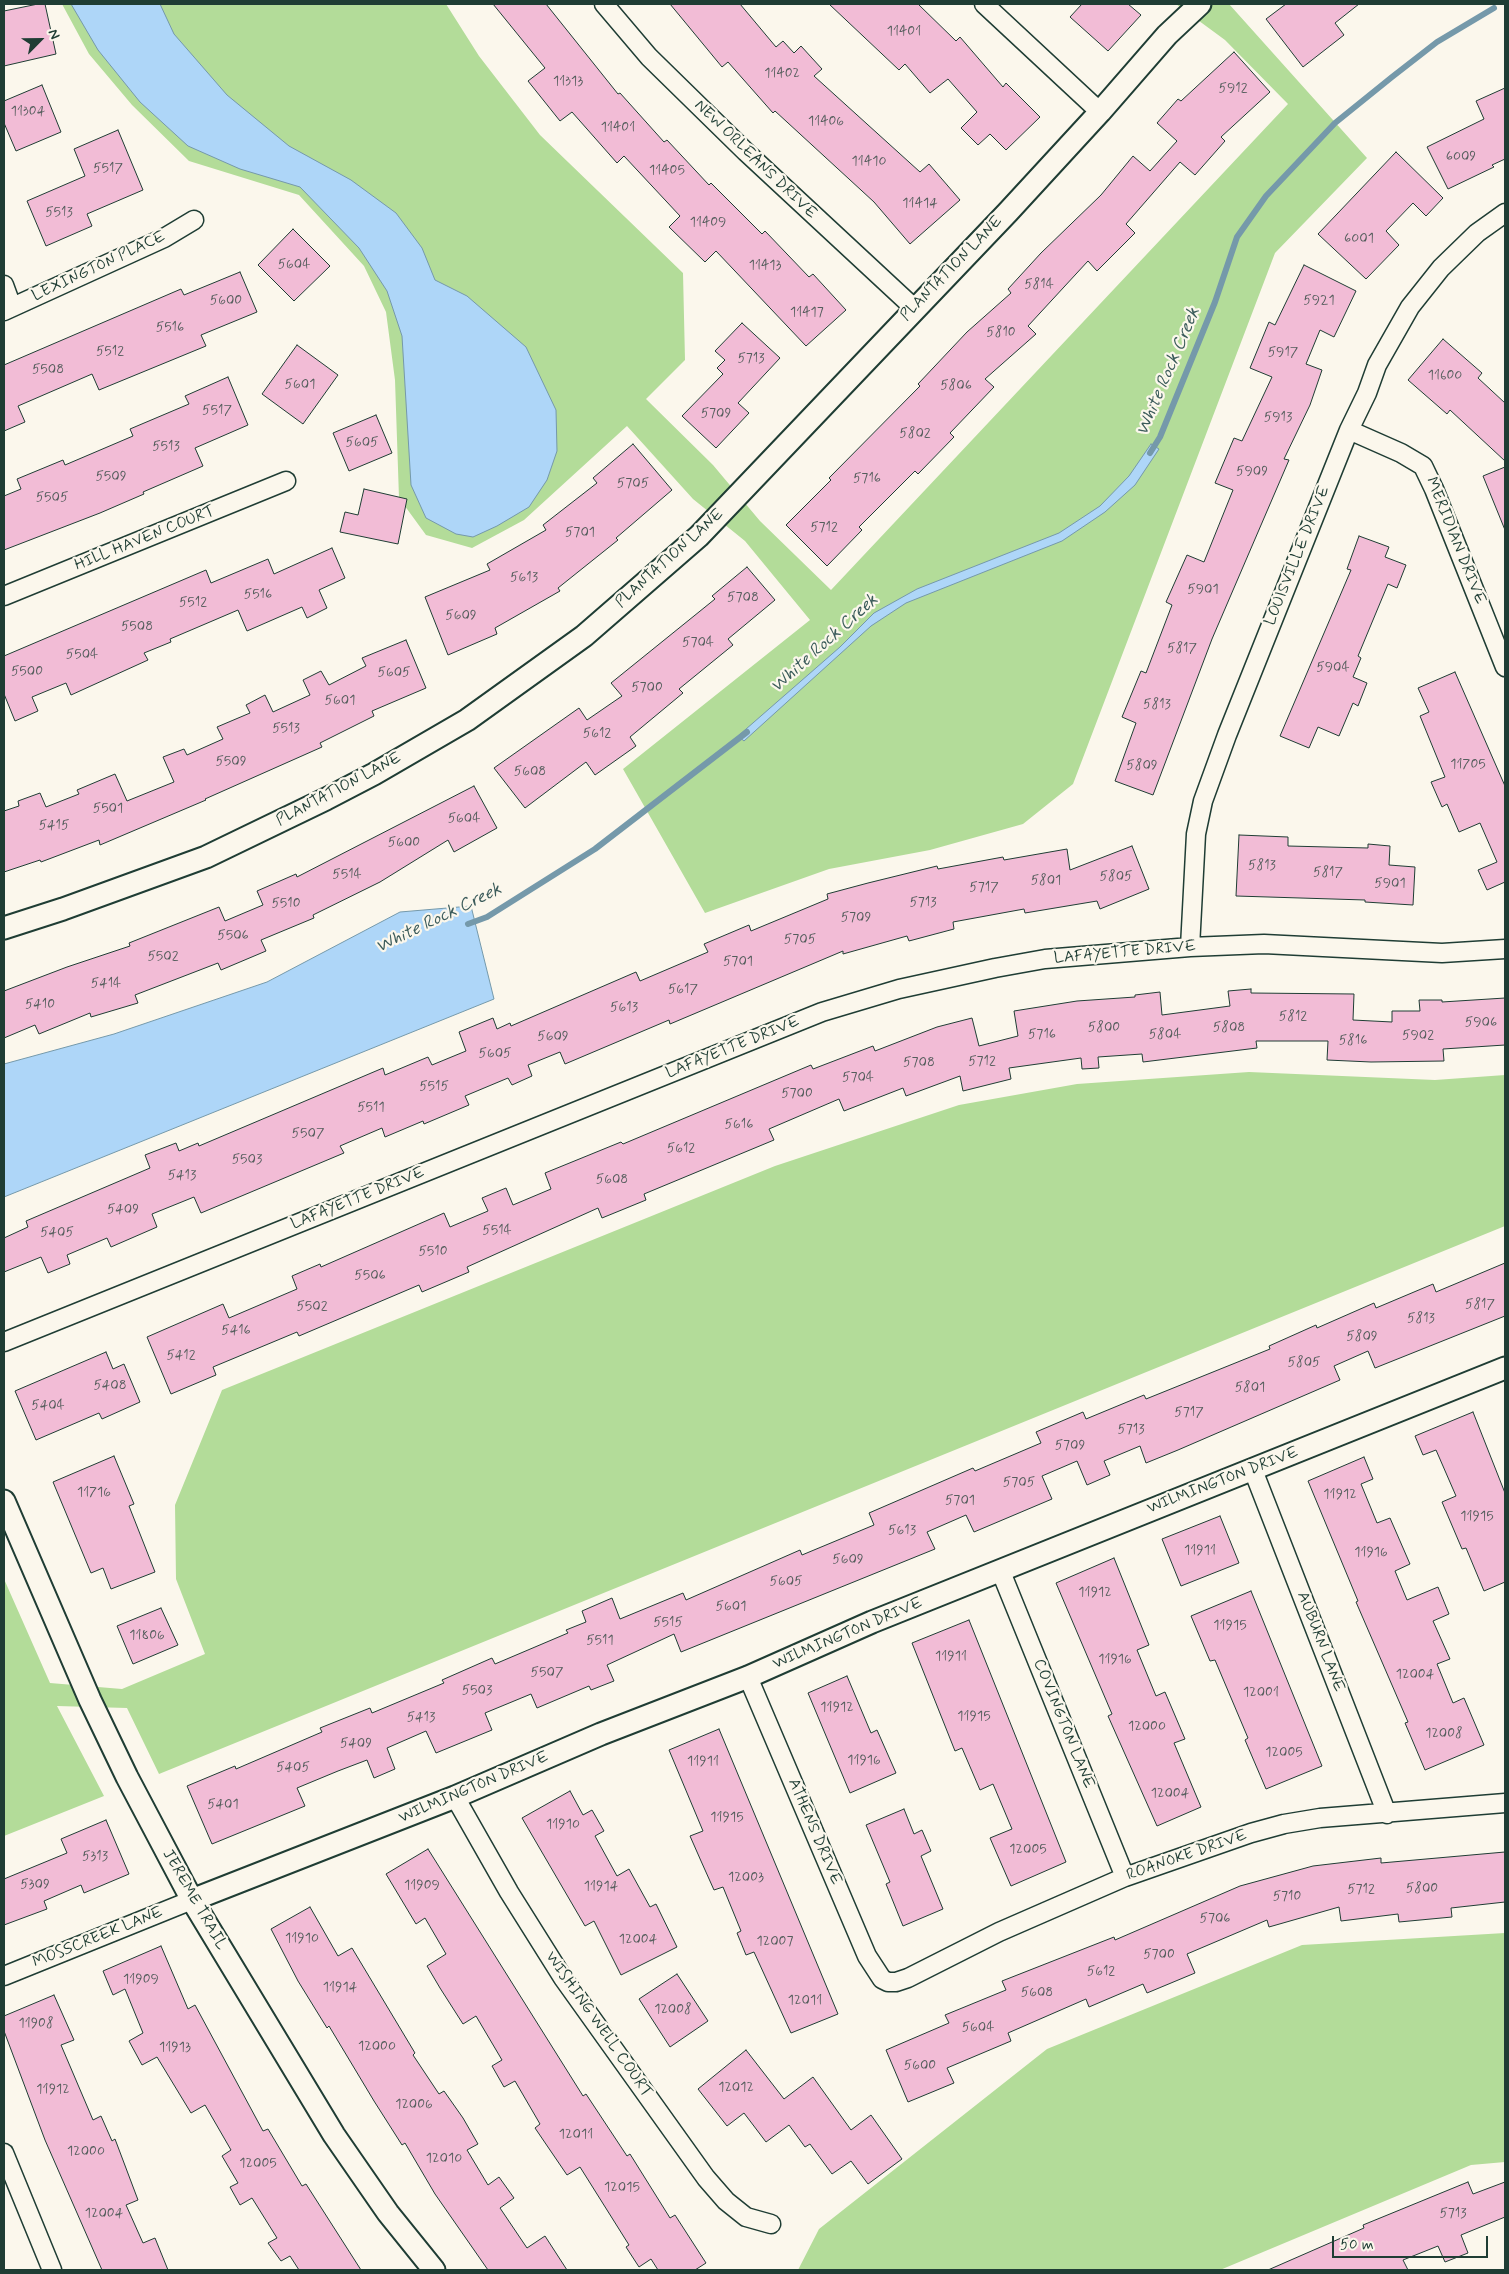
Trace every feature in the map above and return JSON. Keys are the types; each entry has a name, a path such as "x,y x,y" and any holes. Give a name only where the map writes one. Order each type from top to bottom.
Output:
{"street":[{"name":"NEW ORLEANS DRIVE","path":"604,4 649,57 746,152 914,308"},
{"path":"984,4 1100,112"},
{"name":"PLANTATION LANE","path":"4,928 63,910 206,858 374,774 467,720 584,636 699,536 1100,112 1167,35 1200,4"},
{"name":"LOUISVILLE DRIVE","path":"1190,947 1196,834 1203,801 1227,735 1349,430 1368,393 1377,365 1410,307 1441,268 1477,234 1505,213"},
{"name":"LEXINGTON PLACE","path":"8,309 164,238 194,220"},
{"path":"4,284 8,309"},
{"name":"MERIDIAN DRIVE","path":"1349,430 1401,453 1423,466 1505,666"},
{"name":"HILL HAVEN COURT","path":"4,596 286,481"},
{"name":"LAFAYETTE DRIVE","path":"4,1342 822,1012 899,989 995,968 1102,953 1190,947 1264,944 1442,953 1505,949"},
{"name":"WILMINGTON DRIVE","path":"192,1900 455,1797 601,1734 748,1677 872,1622 1001,1572 1125,1519 1253,1470 1505,1368"},
{"name":"AUBURN LANE","path":"1253,1470 1387,1814"},
{"name":"JEREME TRAIL","path":"4,1501 94,1709 127,1777 192,1900 334,2135 388,2213 434,2270"},
{"name":"COVINGTON LANE","path":"1001,1572 1125,1877"},
{"name":"ATHENS DRIVE","path":"748,1677 868,1956 882,1979 888,1982"},
{"name":"WISHING WELL COURT","path":"455,1797 509,1892 563,1978 706,2178 726,2201 746,2217 771,2224"},
{"name":"ROANOKE DRIVE","path":"888,1982 903,1980 999,1932 1125,1877 1284,1824 1320,1818 1505,1803"},
{"name":"MOSSCREEK LANE","path":"4,1976 192,1900"},
{"path":"4,2154 52,2270"}],"green space":[{"path":"62,4 446,4 479,56 540,135 683,273 685,360 646,399 713,465 760,521 831,590 1288,104 1225,40 1176,4 1229,4 1367,158 1275,253 1073,784 1023,824 930,850 829,869 705,913 623,769 810,620 745,541 693,499 627,426 524,520 472,548 426,535 399,498 395,380 386,312 364,266 299,195 189,161 132,105 89,54"},
{"path":"1249,1072 1435,1080 1505,1075 1505,1226 159,1774 127,1708 57,1706 104,1796 4,1836 4,1579 50,1683 122,1689 205,1654 176,1579 175,1505 222,1390 775,1166 959,1105 1077,1084"},
{"path":"1505,1933 1505,2162 1471,2165 1220,2270 798,2270 819,2229 1047,2049 1302,1945"}],"water":[{"path":"71,4 160,4 174,34 227,95 289,146 351,180 396,213 422,248 435,280 467,296 526,347 556,410 557,451 547,480 529,507 497,526 473,537 456,534 426,518 411,485 402,336 387,291 359,248 300,187 240,169 188,146 140,102 98,50"},
{"path":"1151,444 1159,449 1135,485 1105,512 1062,541 906,603 871,626 744,741 738,736 840,647 874,613 917,589 1059,533 1100,506 1129,476"},
{"path":"471,906 494,999 4,1197 4,1064 114,1034 267,982 400,912"}],"building":[{"path":"45,4 56,54 4,66 4,11"},
{"path":"493,4 546,4 618,94 620,93 664,142 667,140 709,185 711,183 762,234 765,231 809,277 813,274 846,310 806,346 716,251 705,262 669,227 680,216 624,156 617,163 572,112 560,121 528,81 545,68"},
{"path":"670,4 740,4 776,47 783,41 794,53 801,46 822,69 814,76 920,172 929,164 960,200 910,244 874,202 775,111 773,113 728,62 722,67"},
{"path":"829,4 918,4 956,41 960,37 1003,87 1006,83 1040,117 1006,150 990,134 978,145 961,128 977,112 948,79 930,93 905,64 899,70"},
{"path":"1082,4 1128,4 1141,15 1108,51 1070,17"},
{"path":"1286,4 1359,4 1335,23 1344,35 1303,67 1266,19"},
{"path":"1234,52 1270,92 1221,137 1225,141 1195,175 1180,162 1126,224 1135,233 1097,271 1088,261 1028,326 1036,334 985,379 994,387 950,433 954,437 918,474 915,471 859,527 862,530 827,566 786,525 831,480 829,478 920,386 918,384 967,332 1011,293 1008,289 1041,253 1101,195 1133,156 1150,171 1177,141 1157,123 1178,99 1181,101"},
{"path":"42,85 61,132 16,151 4,123 4,101"},
{"path":"1505,88 1505,159 1492,165 1494,167 1448,189 1427,147 1484,119 1476,101"},
{"path":"118,130 143,190 87,214 92,226 46,246 27,201 85,176 74,149"},
{"path":"1396,152 1443,198 1426,216 1413,203 1386,231 1399,245 1366,279 1318,234"},
{"path":"293,229 330,266 294,301 258,265"},
{"path":"1304,265 1356,291 1334,337 1320,330 1306,364 1322,370 1310,405 1284,459 1289,460 1212,639 1153,795 1115,781 1136,723 1122,717 1141,671 1146,673 1172,605 1166,602 1187,555 1204,562 1233,490 1215,483 1234,438 1242,441 1272,377 1250,368 1269,322 1275,325"},
{"path":"240,272 257,312 201,335 206,346 99,390 92,374 18,406 25,422 4,431 4,365 181,289 184,295"},
{"path":"742,323 780,358 738,403 749,413 716,448 682,416 723,374 717,368 725,360 715,351"},
{"path":"1443,339 1482,373 1478,378 1505,403 1505,461 1450,410 1447,414 1408,380"},
{"path":"297,345 338,375 303,424 262,394"},
{"path":"228,377 248,425 195,448 203,466 100,513 4,550 4,496 21,489 17,479 63,460 65,465 133,436 130,429 189,404 185,396"},
{"path":"376,415 392,453 349,471 333,433"},
{"path":"633,444 672,490 616,538 618,540 558,588 560,591 495,628 497,634 448,655 425,597 490,570 487,564 546,530 543,525 597,483 593,478"},
{"path":"1505,467 1505,530 1483,476"},
{"path":"364,489 407,499 398,544 340,532 345,512 358,515"},
{"path":"1359,536 1389,547 1385,557 1406,565 1397,588 1388,584 1358,656 1361,658 1353,677 1367,683 1358,706 1353,703 1339,736 1318,727 1309,748 1280,736 1351,570 1347,569"},
{"path":"332,548 345,578 319,590 327,608 307,618 302,607 247,631 238,610 170,639 171,642 144,653 148,660 71,695 66,683 32,697 38,711 15,721 4,694 4,656 206,570 211,583 268,559 274,574"},
{"path":"747,567 775,600 728,639 733,645 679,689 683,693 630,737 636,746 595,775 586,762 525,808 494,768 579,708 587,720 622,696 611,683 715,599 712,596"},
{"path":"406,640 426,688 372,711 374,716 320,743 322,747 206,800 100,845 99,840 41,862 40,860 4,872 4,811 19,806 18,801 40,793 46,807 79,794 77,790 115,774 127,801 174,782 163,757 184,749 187,755 223,739 217,727 250,713 246,705 265,695 273,712 310,695 303,680 321,671 329,685 366,666 362,658"},
{"path":"1455,672 1505,786 1505,882 1487,890 1478,870 1497,862 1480,823 1459,832 1447,804 1442,807 1431,782 1445,777 1420,716 1429,712 1418,688"},
{"path":"474,786 497,828 454,852 448,840 380,882 313,915 314,918 261,940 266,951 221,970 218,963 135,995 138,1003 91,1017 90,1013 39,1034 35,1025 4,1038 4,991 130,946 129,943 219,907 225,921 263,905 257,891 296,874 297,877"},
{"path":"1239,835 1288,837 1288,846 1368,848 1368,844 1390,846 1389,865 1415,867 1413,905 1365,902 1365,900 1236,896"},
{"path":"1132,846 1149,889 1100,909 1097,901 1025,913 1024,909 953,922 954,929 909,941 907,936 843,954 843,951 670,1024 669,1020 565,1064 560,1052 528,1065 532,1076 512,1085 508,1078 465,1096 469,1105 424,1124 423,1121 385,1137 382,1128 340,1146 344,1153 201,1213 194,1197 152,1214 157,1227 111,1247 107,1238 67,1255 70,1264 48,1273 41,1257 4,1272 4,1238 28,1227 26,1221 150,1168 145,1155 176,1143 179,1151 198,1143 199,1146 383,1068 385,1075 428,1057 432,1065 466,1051 459,1032 493,1018 497,1029 510,1023 511,1026 636,972 640,981 708,952 704,944 749,925 751,931 828,899 827,894 937,866 938,869 1003,857 1004,860 1067,849 1070,870"},
{"path":"1251,989 1251,993 1354,994 1353,1020 1392,1022 1392,1011 1420,1011 1419,1000 1442,1000 1442,1002 1505,998 1505,1045 1443,1049 1444,1061 1371,1062 1327,1060 1328,1041 1256,1041 1257,1048 1143,1062 1142,1054 1098,1057 1099,1068 1082,1069 1081,1058 1009,1068 1011,1079 963,1091 960,1076 906,1096 903,1088 844,1111 839,1099 769,1129 774,1140 644,1194 646,1200 602,1218 598,1208 467,1267 469,1272 422,1292 419,1285 299,1336 297,1332 213,1367 216,1375 171,1394 147,1337 223,1304 229,1318 297,1289 292,1276 320,1264 321,1267 444,1213 450,1227 488,1211 482,1198 506,1188 513,1205 551,1189 545,1173 621,1142 623,1144 811,1065 813,1069 873,1046 875,1051 937,1027 972,1018 979,1046 1018,1036 1014,1011 1077,1001 1135,997 1135,995 1160,992 1162,1015 1230,1006 1228,991"},
{"path":"1505,1263 1505,1316 1375,1368 1368,1351 1334,1366 1340,1380 1178,1450 1146,1463 1140,1446 1104,1461 1110,1475 1087,1485 1077,1461 1042,1476 1052,1499 974,1532 966,1515 927,1532 935,1549 681,1652 674,1634 607,1665 614,1681 591,1690 589,1686 537,1708 531,1694 485,1713 492,1730 436,1753 426,1731 387,1748 395,1769 374,1778 367,1760 338,1771 297,1788 305,1806 212,1844 187,1786 235,1766 236,1769 322,1732 320,1728 370,1708 372,1713 444,1683 442,1680 492,1658 495,1664 568,1633 566,1630 586,1622 582,1611 612,1598 620,1619 683,1593 686,1600 800,1550 802,1555 874,1525 869,1513 973,1468 975,1471 1041,1443 1036,1432 1083,1412 1086,1419 1144,1395 1146,1399 1270,1349 1269,1346 1316,1325 1317,1328 1374,1303 1376,1308 1433,1284 1436,1292"},
{"path":"106,1352 113,1369 124,1364 140,1402 102,1419 99,1413 36,1440 15,1391"},
{"path":"1473,1412 1505,1493 1505,1582 1484,1591 1466,1548 1462,1549 1442,1502 1456,1496 1436,1450 1423,1455 1415,1436"},
{"path":"114,1456 134,1504 129,1506 155,1572 111,1589 103,1568 91,1573 53,1482"},
{"path":"1364,1457 1373,1479 1361,1484 1377,1523 1390,1518 1410,1564 1395,1571 1407,1600 1438,1587 1449,1614 1433,1621 1450,1659 1437,1664 1453,1703 1464,1698 1484,1745 1425,1770 1405,1723 1408,1722 1356,1602 1358,1601 1308,1481"},
{"path":"1220,1516 1239,1563 1181,1586 1162,1539"},
{"path":"1114,1558 1149,1645 1137,1650 1156,1696 1165,1692 1185,1739 1174,1743 1201,1807 1157,1826 1108,1716 1112,1714 1056,1583"},
{"path":"1251,1591 1322,1766 1266,1789 1245,1740 1248,1738 1215,1660 1210,1661 1191,1616"},
{"path":"161,1608 178,1645 133,1664 117,1626"},
{"path":"969,1620 1066,1862 1011,1886 990,1838 1012,1829 993,1784 980,1790 962,1748 955,1751 912,1643"},
{"path":"847,1676 871,1733 877,1730 896,1773 850,1793 808,1693"},
{"path":"719,1729 838,2014 791,2033 754,1952 746,1955 737,1933 741,1931 723,1887 714,1890 690,1836 703,1831 669,1750"},
{"path":"570,1791 583,1815 592,1810 604,1831 595,1836 617,1876 629,1869 650,1907 656,1904 677,1947 621,1975 594,1921 585,1926 522,1818"},
{"path":"904,1809 914,1834 922,1830 931,1851 921,1856 943,1909 903,1926 886,1884 890,1882 866,1825"},
{"path":"106,1820 129,1874 84,1893 81,1885 44,1901 47,1909 4,1925 4,1879 67,1853 61,1839"},
{"path":"428,1849 583,2096 586,2094 627,2156 630,2154 670,2218 675,2215 706,2263 695,2270 658,2270 651,2259 639,2267 626,2247 629,2245 580,2167 567,2175 535,2128 540,2124 515,2081 504,2087 492,2066 502,2060 476,2016 463,2024 427,1966 446,1954 425,1918 416,1924 386,1874"},
{"path":"1505,1852 1505,1902 1451,1908 1452,1917 1399,1922 1398,1914 1341,1921 1339,1907 1269,1927 1267,1920 1187,1954 1195,1973 1147,1993 1143,1984 1089,2007 1086,1999 1008,2033 1011,2041 947,2068 954,2083 908,2102 886,2050 949,2023 945,2015 1006,1990 1002,1981 1114,1937 1115,1940 1240,1886 1313,1866 1381,1858 1381,1863"},
{"path":"310,1907 338,1956 352,1948 415,2053 413,2055 439,2094 444,2091 463,2118 478,2144 467,2150 488,2185 499,2177 514,2198 500,2208 527,2248 545,2236 567,2270 488,2270 435,2194 405,2143 402,2145 329,2026 327,2028 298,1981 271,1929"},
{"path":"161,1946 188,2009 195,2005 263,2131 268,2129 302,2186 306,2184 361,2270 299,2270 290,2256 281,2261 268,2243 277,2238 252,2198 240,2205 230,2187 238,2183 222,2156 231,2150 205,2105 191,2113 157,2057 142,2065 129,2041 143,2033 125,1989 113,1995 103,1971"},
{"path":"677,1974 708,2021 670,2047 639,1999"},
{"path":"54,1995 74,2040 61,2045 93,2120 101,2116 112,2141 115,2139 138,2200 126,2205 143,2243 155,2238 168,2270 102,2270 45,2140 4,2031 4,2016"},
{"path":"746,2050 784,2099 813,2077 851,2130 871,2115 902,2159 868,2184 851,2161 832,2174 810,2144 805,2147 789,2125 766,2142 744,2113 727,2126 698,2089"},
{"path":"1468,2182 1473,2194 1505,2182 1505,2217 1461,2235 1468,2253 1445,2262 1438,2246 1403,2260 1408,2270 1268,2270 1364,2228 1363,2225"}],"waterway":[{"name":"White Rock Creek","path":"1150,453 1160,437 1215,302 1237,237 1266,196 1335,123 1437,42 1494,8"},
{"name":"White Rock Creek","path":"468,924 487,917 595,849 747,732"}]}
